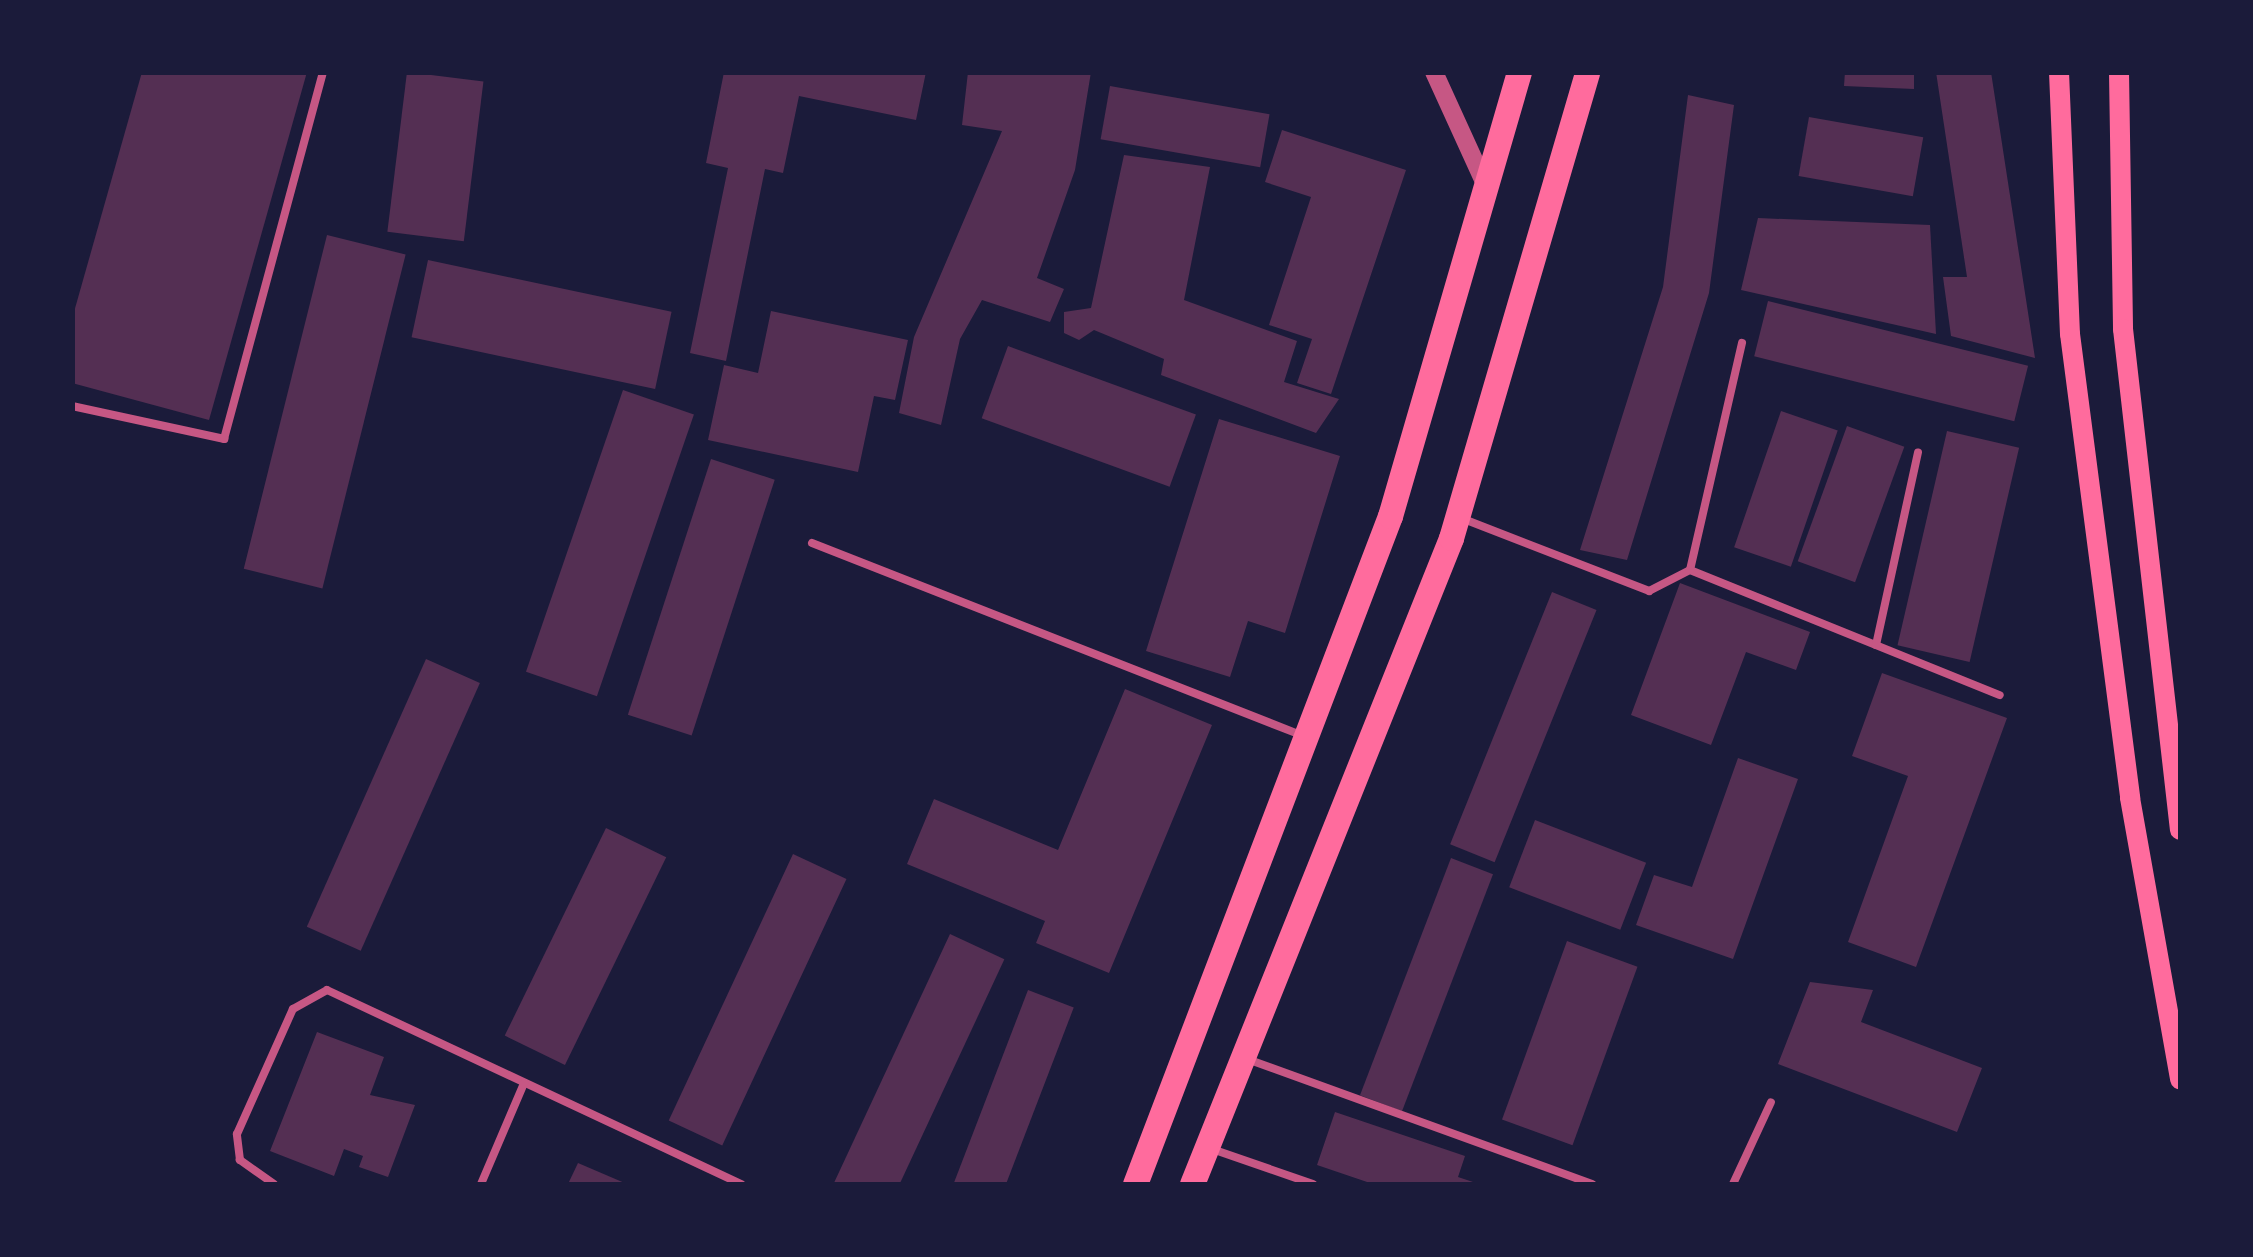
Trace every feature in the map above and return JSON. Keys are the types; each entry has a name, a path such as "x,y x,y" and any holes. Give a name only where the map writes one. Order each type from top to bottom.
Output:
{"main road":[{"path":"1135,1184 1390,516 1519,72"},
{"path":"1192,1184 1457,517 1588,72"},
{"path":"2058,72 2072,353 2130,798 2180,1080"},
{"path":"2119,72 2123,329 2180,830"}],"street":[{"path":"1434,72 1486,186"}],"lane":[{"path":"72,406 224,439 324,72"},
{"path":"1690,570 1742,343"},
{"path":"1876,644 1918,453"},
{"path":"1457,517 1649,591 1690,570 2000,694"},
{"path":"812,543 1305,737"},
{"path":"274,1184 240,1160 237,1134 293,1009 327,990 742,1184"},
{"path":"1243,1057 1592,1184"},
{"path":"482,1184 524,1082"},
{"path":"1733,1184 1771,1102"},
{"path":"1207,1147 1313,1184"}],"building":[{"path":"142,72 307,72 209,420 72,383 72,319"},
{"path":"407,72 483,81 464,241 387,232"},
{"path":"724,72 926,72 916,120 799,96 783,173 765,169 726,361 690,353 728,168 706,163"},
{"path":"968,72 1091,72 1075,170 1037,278 1064,289 1050,322 982,300 960,339 941,425 899,413 914,337 1002,131 962,125"},
{"path":"1845,72 1914,72 1914,89 1844,86"},
{"path":"1936,72 1991,72 2035,358 1951,336 1943,277 1967,277"},
{"path":"1110,86 1270,114 1260,167 1101,139"},
{"path":"1688,95 1734,105 1709,293 1627,560 1580,550 1663,287"},
{"path":"1809,117 1923,137 1913,196 1799,176"},
{"path":"1282,130 1406,170 1331,394 1297,383 1312,339 1269,325 1311,197 1265,182"},
{"path":"1124,155 1210,167 1184,300 1297,341 1284,382 1339,399 1316,433 1161,375 1164,359 1094,330 1079,340 1064,333 1064,312 1091,308"},
{"path":"1758,218 1930,225 1936,334 1741,290"},
{"path":"327,235 406,255 322,588 244,569"},
{"path":"428,260 672,312 655,389 412,337"},
{"path":"1768,301 2028,366 2014,421 1754,356"},
{"path":"771,311 908,340 895,400 874,396 858,472 708,440 724,365 758,373"},
{"path":"1008,346 1196,414 1170,487 982,418"},
{"path":"623,390 694,414 597,696 526,672"},
{"path":"1781,411 1838,431 1791,567 1734,547"},
{"path":"1219,419 1340,456 1285,633 1248,621 1230,677 1146,651"},
{"path":"1847,426 1904,447 1855,582 1798,561"},
{"path":"1947,431 2019,448 1970,662 1898,645"},
{"path":"711,459 775,480 692,736 628,715"},
{"path":"1680,583 1810,632 1796,670 1746,652 1711,745 1631,715"},
{"path":"1552,592 1597,610 1495,862 1450,844"},
{"path":"426,659 480,683 361,951 307,927"},
{"path":"1882,673 2007,718 1916,967 1848,942 1908,776 1852,756"},
{"path":"1125,689 1212,725 1109,973 1036,943 1045,921 907,864 934,799 1058,850"},
{"path":"1738,758 1798,779 1733,959 1636,925 1654,875 1692,887"},
{"path":"1535,820 1646,863 1620,930 1509,887"},
{"path":"606,828 666,857 565,1065 505,1036"},
{"path":"793,854 846,879 722,1145 669,1120"},
{"path":"1451,858 1493,874 1402,1111 1360,1095"},
{"path":"950,934 1004,959 900,1184 833,1184"},
{"path":"1567,941 1637,967 1572,1145 1502,1120"},
{"path":"1810,982 1873,990 1861,1022 1982,1068 1957,1132 1778,1064"},
{"path":"1028,990 1074,1008 1006,1184 954,1184"},
{"path":"317,1032 384,1057 370,1095 415,1105 388,1177 359,1167 363,1156 344,1149 334,1176 270,1151"},
{"path":"1335,1112 1465,1156 1458,1177 1479,1184 1373,1184 1317,1165"},
{"path":"578,1163 627,1184 568,1184"}]}
